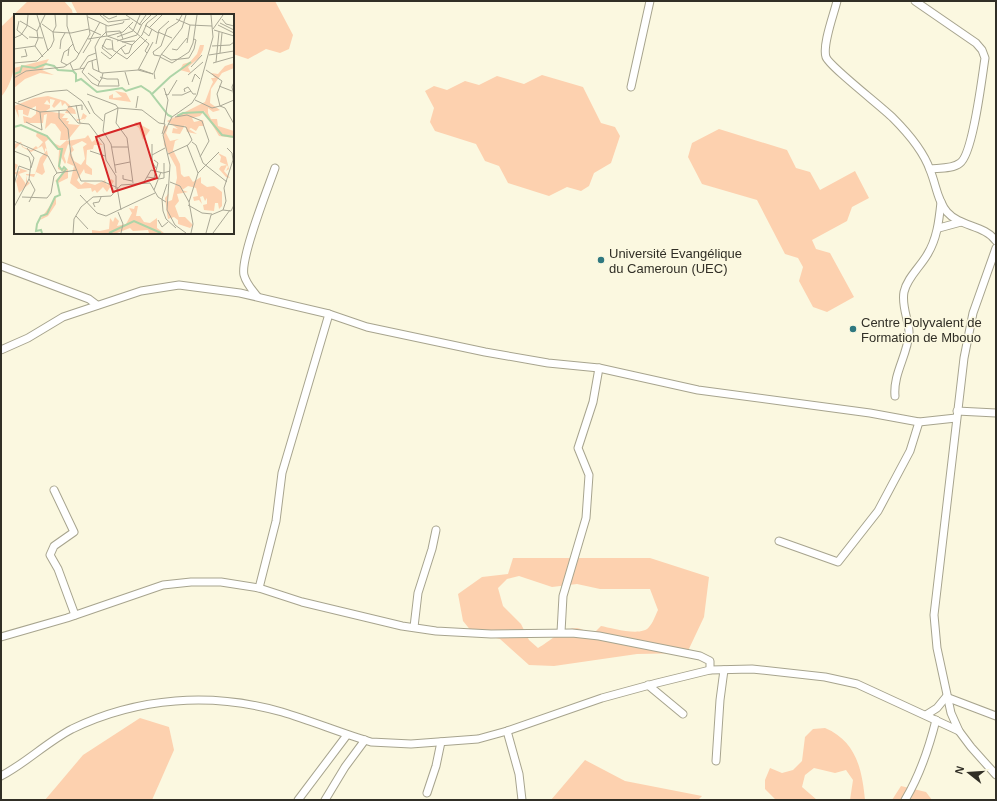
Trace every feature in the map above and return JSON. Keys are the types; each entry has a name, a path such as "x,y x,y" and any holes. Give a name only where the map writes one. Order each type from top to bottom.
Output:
{"street":[{"path":"631,87 650,1"},
{"path":"837,1 825,49 828,61 870,96 914,140 930,169 941,202 948,212 961,222 986,232 996,241"},
{"path":"915,1 976,44 982,50 985,58 976,116 964,159 956,166 930,169"},
{"path":"257,296 244,275 245,259 275,168"},
{"path":"895,396 894,383 909,335 904,314 904,292 910,278 927,255 938,228 941,202"},
{"path":"938,228 961,222"},
{"path":"986,232 996,230"},
{"path":"996,248 973,313 964,358 956,414 934,615 937,648 946,697 951,713 960,731 996,775"},
{"path":"1,266 89,299 98,305"},
{"path":"1,350 28,338 62,316 142,291 173,286 257,296 329,314 367,326 485,352 548,363 599,368 698,390 870,413 919,422 956,414 996,413"},
{"path":"259,588 276,521 282,473 329,314"},
{"path":"561,632 563,596 586,518 589,475 578,448 593,402 599,368"},
{"path":"780,541 838,562 878,511 910,451 919,422"},
{"path":"54,490 74,532 54,546 50,555 58,569 75,615"},
{"path":"414,627 418,593 432,549 436,530"},
{"path":"1,637 75,615 167,584 221,582 259,588 355,616 414,627 491,634 561,632 599,636 660,649 695,654 710,661 710,670"},
{"path":"1,776 78,726 109,714 161,701 209,700 258,706 283,712 347,735 382,744 441,742 478,739 508,731 602,698 710,670 759,670 797,673 846,681 960,731"},
{"path":"716,761 720,700 724,670"},
{"path":"648,685 683,714"},
{"path":"926,715 937,708 946,697"},
{"path":"946,697 996,716"},
{"path":"905,800 916,779 928,750 936,720"},
{"path":"508,731 519,774 522,800"},
{"path":"298,800 347,735"},
{"path":"325,800 342,772 365,740"},
{"path":"427,793 436,766 441,742"}],"shaded area":[{"path":"28,1 64,1 72,10 73,14 14,14"},
{"path":"71,1 275,1 293,35 289,49 280,53 266,49 248,59 234,54 234,14 78,14"},
{"path":"14,14 14,69 7,88 1,97 1,27"},
{"path":"542,75 583,87 601,123 615,127 620,136 611,163 594,173 589,186 581,191 567,187 549,196 508,183 499,166 485,161 476,144 435,131 430,122 434,108 425,91 434,86 447,90 465,81 479,85 497,76 524,84"},
{"path":"719,129 787,150 796,168 810,172 820,190 855,171 869,198 852,207 847,221 812,240 816,249 830,253 854,297 827,312 813,307 799,281 803,267 798,258 785,254 757,200 702,184 688,157 692,143"},
{"path":"513,558 650,558 709,577 704,617 687,653 637,654 554,666 529,665 500,639 472,632 463,621 458,594 482,577 508,574","holes":["519,576 552,587 577,584 600,589 650,589 658,610 652,624 645,630 633,632 601,626 595,632 592,632 577,628 561,633 538,648 529,640 521,624 503,606 498,588 507,579"]},
{"path":"140,718 169,727 174,750 152,800 45,800 83,755"},
{"path":"825,728 844,740 856,757 862,778 865,800 850,800 853,780 846,770 835,773 814,768 805,775 802,787 817,800 776,800 765,789 765,780 770,768 782,773 793,770 802,761 805,737 813,729"},
{"path":"585,760 625,781 702,796 698,800 551,800"},
{"path":"901,786 926,792 932,800 892,800"}],"place":[{"name":"Université Evangélique du Cameroun (UEC)","path":"601,260"},
{"name":"Centre Polyvalent de Formation de Mbouo","path":"853,329"}]}
